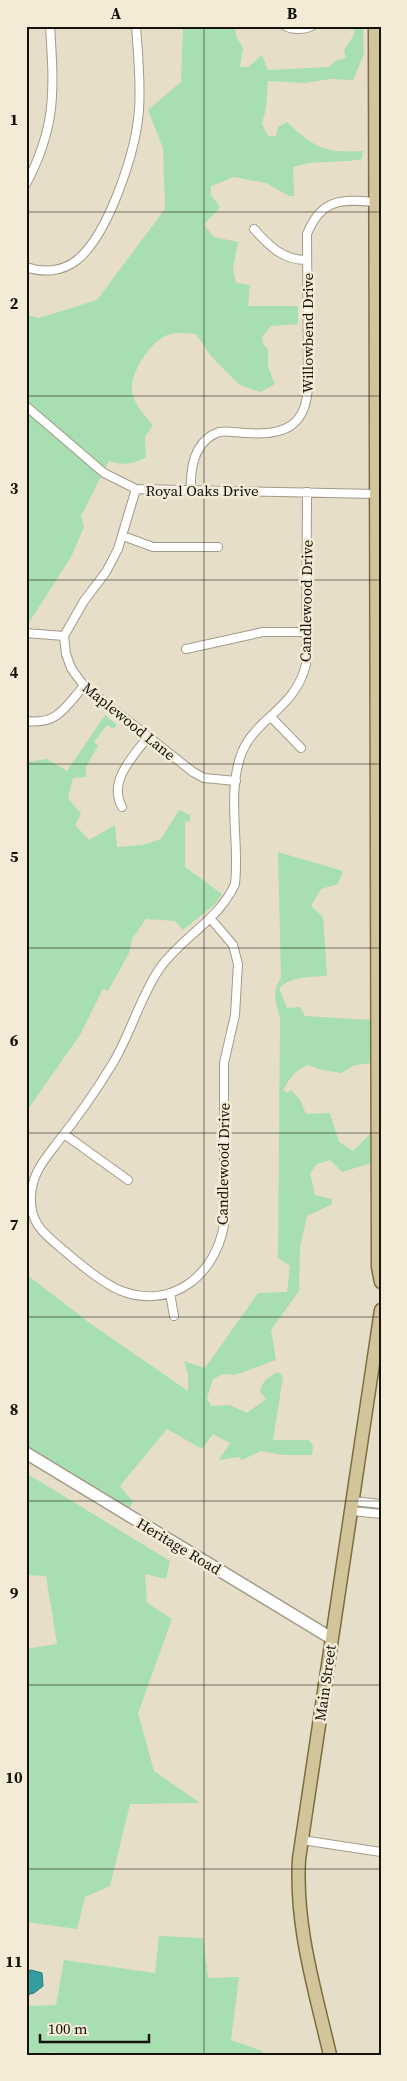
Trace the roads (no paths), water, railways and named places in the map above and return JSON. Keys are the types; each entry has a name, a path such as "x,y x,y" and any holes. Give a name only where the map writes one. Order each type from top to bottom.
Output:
{"main road":[{"path":"375,26 378,1267 381,1282"},
{"name":"Main Street","path":"330,2055 304,1944 299,1907 302,1840 381,1310"}],"street":[{"path":"26,184 41,154 52,110 54,92 50,26"},
{"path":"26,267 39,271 52,270 64,268 76,260 98,231 116,197 132,153 139,110 136,26"},
{"path":"284,26 307,29 312,26"},
{"name":"Willowbend Drive","path":"191,491 193,459 210,438 220,432 274,433 286,429 304,412 307,406 308,384 307,234 313,220 320,211 340,202 374,202"},
{"path":"254,229 285,256 292,259 306,260"},
{"name":"Royal Oaks Drive","path":"26,406 104,473 136,490 377,494"},
{"path":"26,633 64,636 84,600 113,559 123,536 136,490"},
{"name":"Candlewood Drive","path":"211,919 233,945 238,964 235,1014 224,1063 224,1225 220,1244 205,1269 182,1289 152,1296 119,1290 71,1257 38,1226 31,1215 32,1182 39,1166 64,1134 113,1062 160,969 193,932 211,919 229,897 235,884 236,781 238,766 245,746 290,697 304,674 307,653 307,492"},
{"path":"123,536 153,547 218,547"},
{"path":"186,649 262,632 306,632"},
{"name":"Maplewood Lane","path":"64,636 68,660 84,686 147,738 204,778 236,781"},
{"path":"26,721 46,722 60,713 84,686"},
{"path":"272,718 301,748"},
{"path":"122,807 118,800 118,780 147,738"},
{"path":"64,1134 128,1180"},
{"path":"170,1293 174,1316"},
{"name":"Heritage Road","path":"26,1453 331,1638"},
{"path":"353,1506 381,1504"},
{"path":"353,1506 381,1514"},
{"path":"302,1840 381,1852"}],"water":[{"path":"31,1970 42,1973 43,1986 34,1993 26,1995 26,1972"}]}
